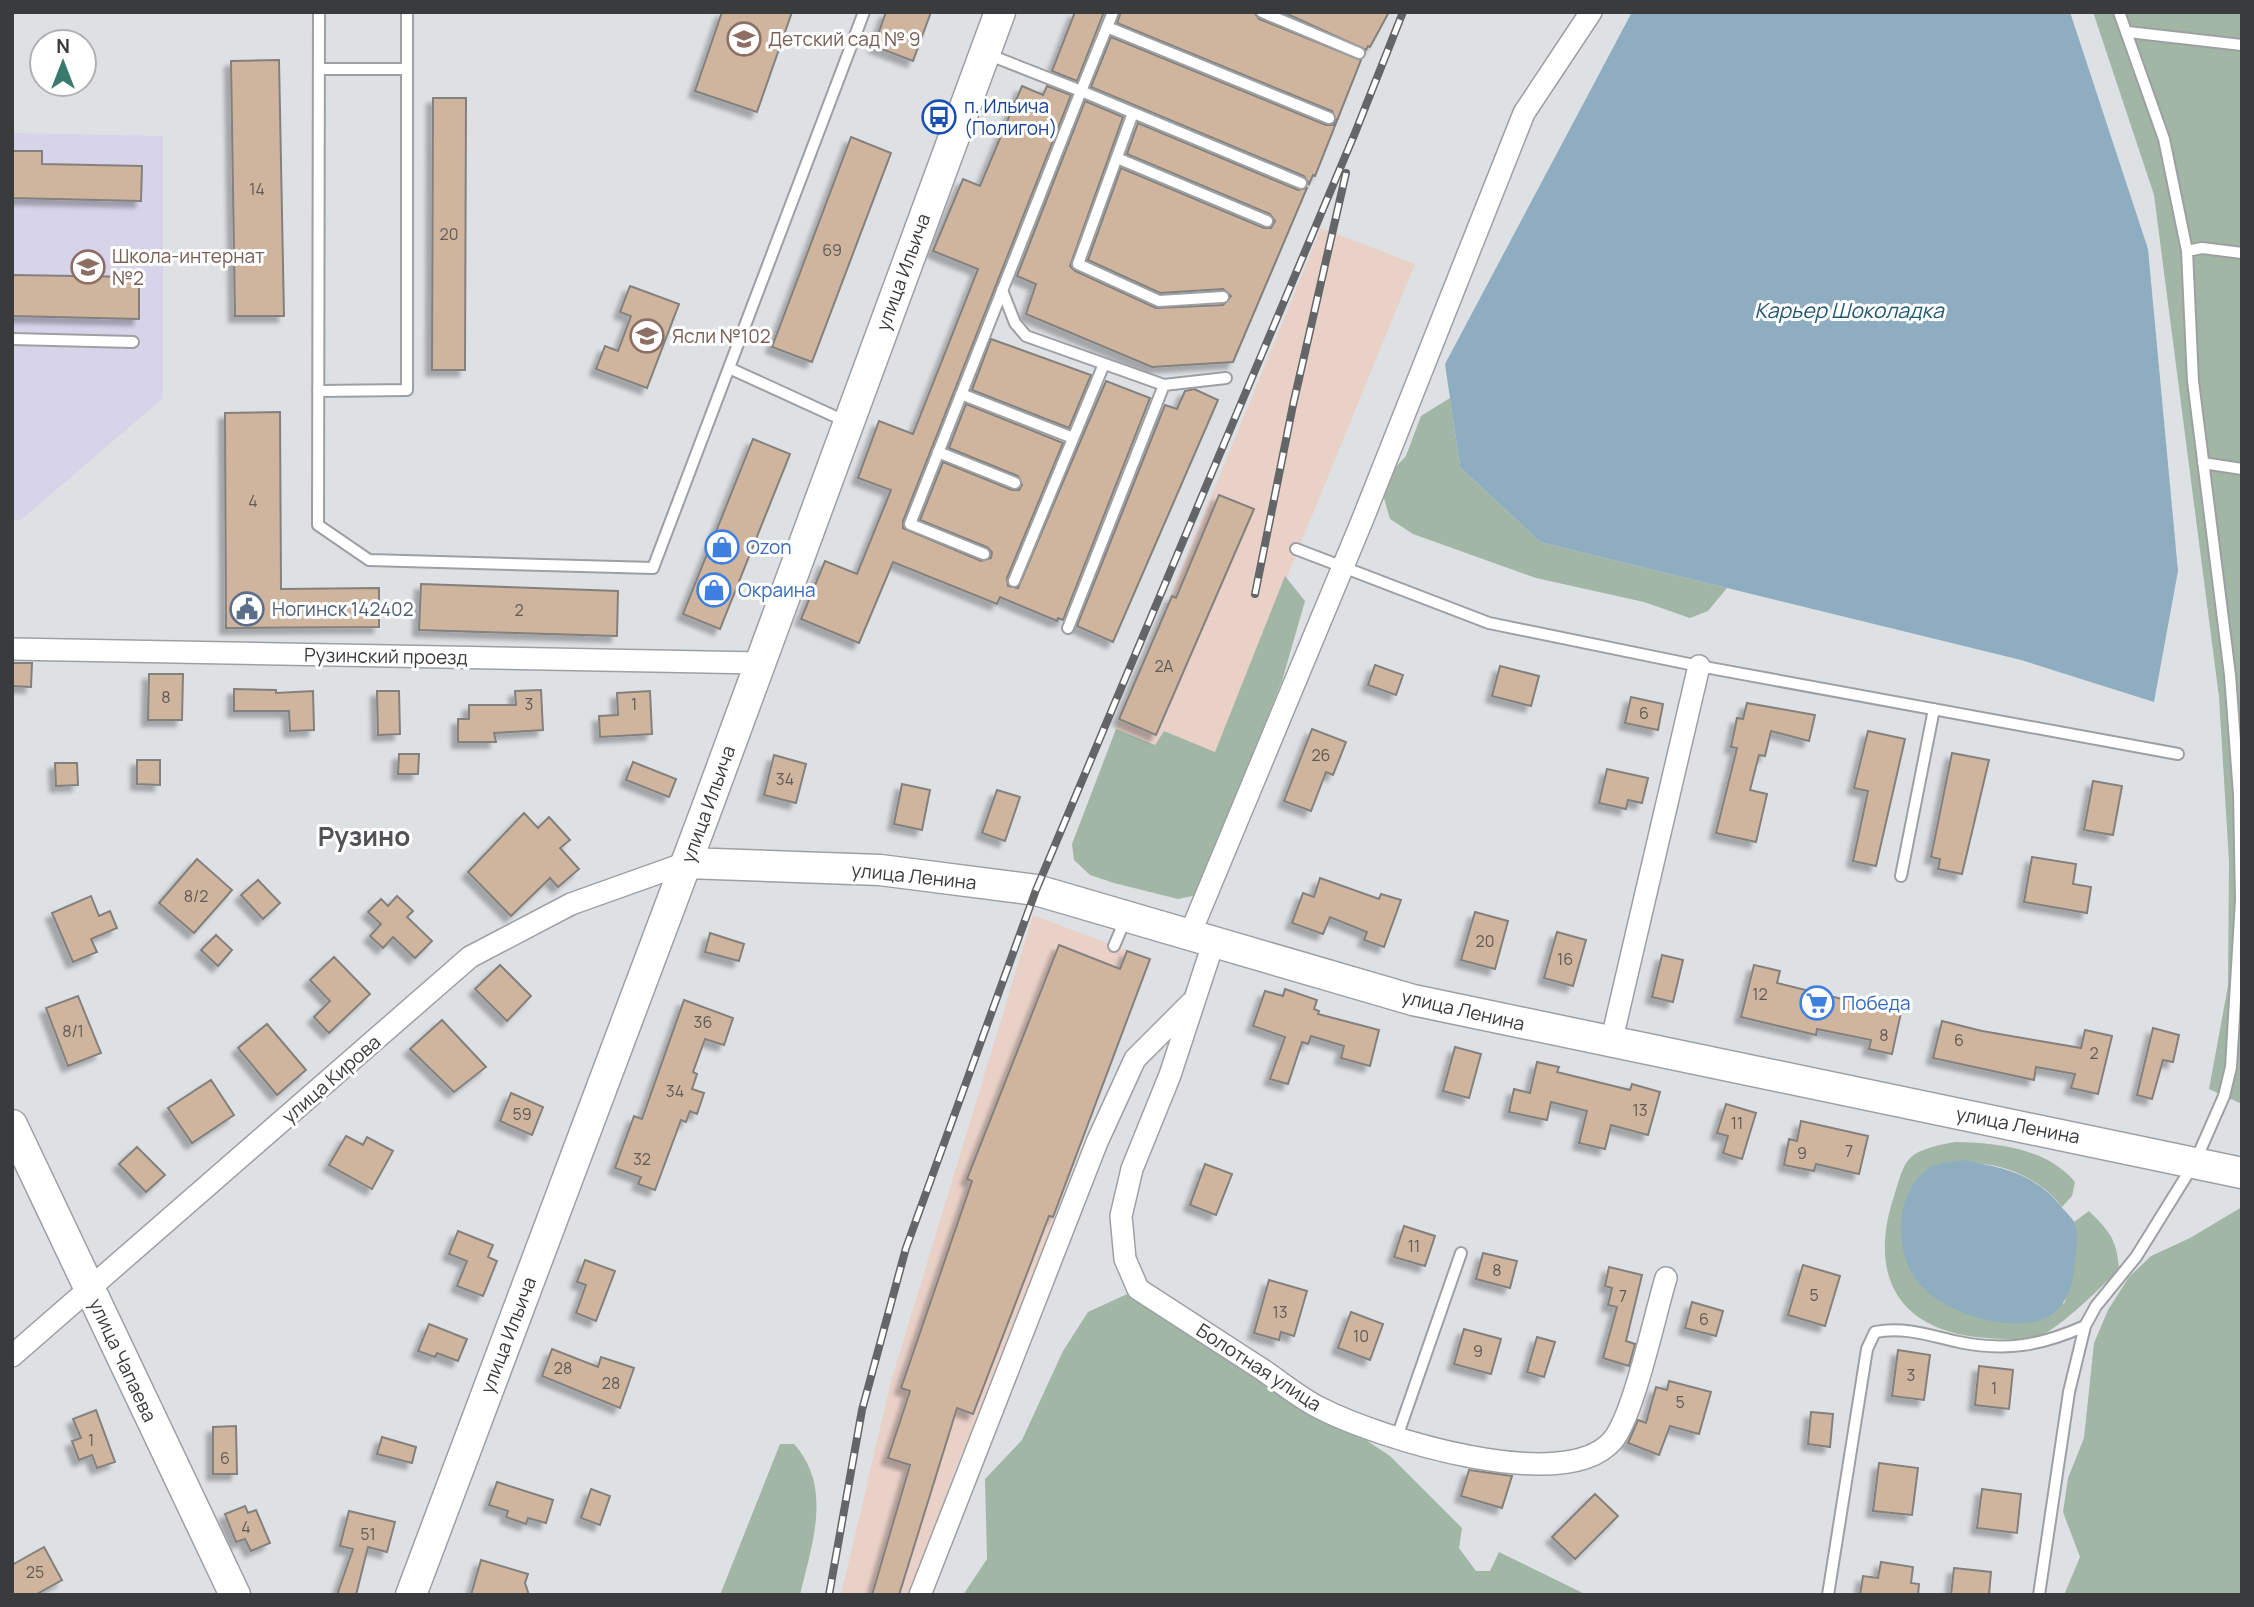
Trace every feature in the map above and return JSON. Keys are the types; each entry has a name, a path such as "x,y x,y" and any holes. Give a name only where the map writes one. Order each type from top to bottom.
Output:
{"street":[{"name":"улица Ильича","path":"411,1595 686,863 999,12"},
{"name":"Болотная улица","path":"1591,12 1524,113 1341,568 1202,937 1195,999 1170,1075 1132,1170 1121,1216 1125,1259 1138,1289 1320,1408 1397,1437 1496,1462 1562,1465 1596,1456 1615,1438 1629,1407 1666,1278"},
{"name":"Рузинский проезд","path":"12,649 759,663"},
{"path":"1611,1043 1699,666"},
{"name":"улица Ленина","path":"686,863 880,870 1036,890 1413,1000 2242,1173"},
{"name":"улица Кирова","path":"12,1356 470,957 571,904 686,863"},
{"path":"920,1595 1097,1142 1135,1059 1195,999"},
{"name":"улица Чапаева","path":"12,1125 235,1595"}],"lane":[{"path":"319,12 318,525 369,559 653,568 864,12"},
{"path":"318,391 407,390 407,12"},
{"path":"984,554 910,524 1113,12"},
{"path":"1262,12 1359,53"},
{"path":"2039,1595 2069,1392 2085,1326 2096,1306 2136,1257 2195,1162 2224,1096 2231,1067 2242,900 2236,677 2193,381 2187,251 2164,139 2119,12"},
{"path":"1107,27 1329,118"},
{"path":"2128,32 2242,45"},
{"path":"984,53 1301,183"},
{"path":"318,69 407,69"},
{"path":"1133,113 1078,264 1159,301 1223,297"},
{"path":"1117,158 1267,221"},
{"path":"2187,251 2202,248 2242,253"},
{"path":"1002,290 1015,323 1026,336 1164,385 1226,378"},
{"path":"12,339 133,342"},
{"path":"1014,581 1104,363"},
{"path":"729,368 848,422"},
{"path":"1068,628 1164,385"},
{"path":"961,394 1073,438"},
{"path":"938,452 1015,483"},
{"path":"2203,463 2242,469"},
{"path":"1296,549 1489,623 1699,666 2178,754"},
{"path":"1900,876 1934,709"},
{"path":"1114,946 1127,916"},
{"path":"1397,1437 1461,1253"},
{"path":"1828,1595 1867,1349 1875,1332 1893,1328 1963,1343 2005,1347 2047,1343 2085,1326"}],"shaded area":[{"name":"Школа-интернат №2","path":"12,133 163,136 163,398 21,520 12,520"},
{"path":"1321,228 1415,264 1215,753 1164,731 1155,745 1116,729"},
{"path":"1033,915 1150,959 978,1419 956,1467 911,1595 841,1595 891,1381"}],"green space":[{"path":"2093,12 2242,12 2242,1104 2209,1089 2228,986 2229,862 2219,697 2154,195"},
{"path":"1450,398 1460,467 1540,542 1727,588 1708,611 1690,618 1644,602 1536,578 1413,534 1390,519 1384,498 1391,472 1406,456 1421,416"},
{"path":"1285,576 1305,601 1282,681 1197,895 1178,899 1090,875 1074,860 1072,844 1116,729 1155,745 1164,731 1215,752"},
{"path":"1956,1142 2004,1146 2036,1155 2064,1171 2075,1182 2072,1196 2062,1207 2036,1183 2005,1168 1970,1163 1935,1165 2064,1304 2074,1264 2074,1222 2089,1211 2108,1231 2114,1244 2119,1270 2065,1319 2040,1336 2018,1339 1988,1338 1958,1334 1932,1325 1912,1312 1898,1296 1889,1276 1885,1252 1887,1225 1904,1167 1920,1152"},
{"path":"2242,1207 2242,1595 2064,1595 2080,1557 2063,1512 2068,1478 2084,1438 2094,1343 2108,1310 2129,1277 2151,1256 2190,1238"},
{"path":"1138,1289 1390,1456 1462,1528 1459,1548 1476,1571 1490,1571 1499,1552 1587,1595 963,1595 987,1559 985,1479 1022,1440 1063,1351 1088,1312"},
{"path":"780,1444 794,1444 806,1461 816,1497 814,1536 800,1595 720,1595"}],"water":[{"name":"Карьер Шоколадка","path":"1632,12 2070,12 2148,249 2178,571 2154,702 2021,660 1540,542 1460,467 1445,364"},
{"path":"1963,1160 1993,1166 2031,1180 2054,1198 2074,1222 2077,1246 2071,1284 2058,1310 2046,1318 2011,1323 1970,1315 1934,1297 1910,1270 1905,1257 1901,1228 1902,1213 1912,1186 1932,1166"}],"building":[{"path":"722,12 792,12 757,112 695,91"},
{"path":"886,12 931,12 913,61 874,46"},
{"path":"1075,12 1104,12 1077,81 1052,71"},
{"path":"1121,12 1254,12 1259,19 1361,60 1315,176 1313,175 1309,184 1304,176 1091,87 1111,37 1326,125 1333,125 1336,120 1332,111 1117,23"},
{"path":"1283,12 1389,12 1366,50"},
{"path":"279,60 284,316 235,316 231,61"},
{"path":"1022,86 1043,95 1047,86 1071,95 903,521 903,528 981,561 991,558 992,552 987,547 920,520 943,462 1012,490 1019,490 1022,485 1018,476 949,448 966,404 1063,443 1007,578 1008,586 1018,588 1106,381 1150,398 1063,620 1058,618 1057,621 1000,597 997,604 893,562 859,643 801,619 825,561 857,574 891,490 858,478 879,421 913,434 978,269 933,251 963,179 980,186"},
{"path":"433,98 466,98 465,370 432,370"},
{"path":"1085,101 1123,117 1070,266 1075,271 1156,308 1223,305 1231,296 1223,289 1160,293 1088,260 1121,168 1264,228 1271,228 1275,221 1270,214 1127,154 1138,123 1298,190 1307,188 1233,362 1152,367 1026,314 1036,284 1017,276"},
{"path":"851,137 891,153 812,362 772,347"},
{"path":"12,151 42,151 42,164 142,166 141,201 12,198"},
{"path":"12,275 139,277 139,319 12,316"},
{"path":"630,286 679,304 647,388 596,369 605,346 618,351 631,316 620,312"},
{"path":"991,339 1091,375 1069,428 972,390"},
{"path":"1194,389 1218,400 1113,642 1077,626 1165,405 1177,409 1185,391"},
{"path":"280,412 281,589 379,588 379,627 226,628 225,413"},
{"path":"753,439 790,454 720,629 683,614"},
{"path":"1219,495 1254,509 1156,735 1119,719 1172,596 1176,598"},
{"path":"421,584 618,591 617,636 419,630"},
{"path":"12,663 32,663 31,687 12,686"},
{"path":"1375,665 1403,675 1396,695 1368,685"},
{"path":"1500,666 1539,676 1531,706 1492,696"},
{"path":"149,674 183,674 182,720 148,720"},
{"path":"234,689 276,690 276,693 313,691 314,730 290,731 289,711 234,711"},
{"path":"541,690 543,730 494,733 496,742 458,742 458,719 469,719 469,705 516,705 515,691"},
{"path":"377,691 399,691 400,734 378,735"},
{"path":"650,691 652,734 600,737 599,716 618,715 617,693"},
{"path":"1631,697 1663,704 1658,730 1625,723"},
{"path":"1747,703 1815,715 1809,741 1771,731 1765,756 1759,755 1750,790 1767,794 1756,842 1716,833 1737,748 1731,747 1737,718 1743,719"},
{"path":"1312,729 1346,742 1333,775 1326,772 1311,811 1284,801"},
{"path":"1868,731 1905,739 1876,866 1853,861 1868,791 1854,788"},
{"path":"1952,753 1989,760 1962,874 1938,869 1940,859 1931,857"},
{"path":"399,754 419,754 418,774 398,774"},
{"path":"774,755 806,764 796,803 764,795"},
{"path":"137,760 160,760 160,785 137,784"},
{"path":"633,762 676,779 669,797 626,780"},
{"path":"55,763 77,763 78,785 56,786"},
{"path":"1607,769 1648,778 1642,803 1628,800 1626,809 1599,803"},
{"path":"2093,781 2122,786 2113,835 2084,830"},
{"path":"902,784 930,790 922,830 894,824"},
{"path":"997,790 1020,797 1005,841 982,833"},
{"path":"524,813 538,828 549,817 570,840 560,848 579,869 558,887 550,878 511,916 468,872"},
{"path":"2032,857 2076,864 2073,884 2091,887 2087,913 2024,902"},
{"path":"197,859 232,890 194,933 159,903"},
{"path":"1320,878 1379,899 1381,894 1401,900 1384,947 1364,940 1367,932 1330,917 1323,934 1292,923 1303,893 1314,897"},
{"path":"258,880 280,903 263,919 241,895"},
{"path":"91,896 99,916 110,911 117,928 91,939 97,952 73,962 52,913"},
{"path":"397,896 413,911 407,917 432,941 415,958 393,937 383,948 370,936 381,924 368,912 381,899 388,906"},
{"path":"1475,912 1508,921 1495,969 1461,960"},
{"path":"1557,932 1586,940 1573,986 1544,978"},
{"path":"710,933 744,944 739,961 705,952"},
{"path":"216,935 232,950 218,966 201,950"},
{"path":"1059,945 1120,969 1127,951 1150,959 1053,1217 1049,1216 973,1414 957,1408 899,1595 872,1595 910,1465 888,1458 910,1391 901,1388 972,1181 967,1179"},
{"path":"1662,955 1683,960 1673,1002 1652,997"},
{"path":"334,957 370,994 329,1033 314,1017 330,1001 310,980"},
{"path":"500,965 531,996 507,1021 475,989"},
{"path":"1754,965 1780,971 1777,983 1854,1002 1854,998 1902,1008 1892,1054 1869,1049 1871,1040 1817,1029 1816,1035 1741,1017"},
{"path":"1285,989 1317,1000 1314,1009 1319,1011 1318,1014 1379,1030 1370,1066 1341,1058 1344,1046 1311,1036 1308,1044 1302,1042 1288,1084 1270,1079 1285,1037 1253,1026 1265,991 1283,996"},
{"path":"78,996 101,1053 68,1066 46,1008"},
{"path":"684,1000 733,1018 724,1045 705,1039 693,1072 697,1074 692,1089 704,1093 697,1114 690,1111 686,1122 681,1120 655,1190 638,1184 641,1177 615,1168 634,1116 642,1119"},
{"path":"442,1020 486,1067 454,1092 410,1049"},
{"path":"1942,1021 1982,1031 2081,1048 2085,1030 2112,1036 2098,1094 2071,1088 2075,1074 2036,1067 2034,1080 1933,1058"},
{"path":"267,1024 306,1070 277,1095 238,1048"},
{"path":"2153,1028 2179,1035 2173,1062 2163,1060 2152,1099 2137,1095"},
{"path":"1455,1047 1481,1054 1469,1098 1443,1091"},
{"path":"1537,1062 1559,1067 1557,1072 1630,1090 1632,1084 1660,1092 1648,1135 1611,1125 1605,1149 1579,1143 1587,1111 1551,1102 1547,1120 1509,1112 1514,1089 1530,1093"},
{"path":"211,1080 234,1115 192,1143 168,1108"},
{"path":"511,1093 543,1107 532,1135 500,1121"},
{"path":"1726,1104 1756,1113 1742,1159 1723,1153 1728,1136 1717,1133"},
{"path":"1801,1121 1868,1136 1859,1174 1816,1164 1814,1171 1784,1165 1789,1139 1797,1141"},
{"path":"346,1136 363,1145 367,1137 393,1151 372,1189 329,1165"},
{"path":"137,1147 165,1175 146,1192 119,1164"},
{"path":"1205,1164 1232,1174 1216,1215 1190,1205"},
{"path":"1404,1226 1435,1236 1425,1266 1394,1257"},
{"path":"458,1231 493,1245 488,1257 497,1261 483,1296 457,1286 467,1261 449,1254"},
{"path":"1483,1253 1517,1261 1510,1288 1476,1279"},
{"path":"585,1260 615,1271 596,1321 576,1313 586,1285 577,1282"},
{"path":"1803,1265 1840,1276 1825,1326 1788,1315"},
{"path":"1609,1267 1642,1275 1626,1341 1635,1344 1629,1366 1603,1358 1617,1307 1608,1305 1612,1288 1605,1286"},
{"path":"1269,1280 1307,1291 1294,1336 1281,1332 1279,1340 1254,1333"},
{"path":"1692,1302 1723,1311 1716,1336 1685,1328"},
{"path":"1351,1312 1383,1324 1370,1360 1338,1348"},
{"path":"429,1324 467,1339 458,1361 437,1353 435,1357 418,1351"},
{"path":"1464,1329 1501,1339 1491,1374 1454,1364"},
{"path":"1537,1337 1555,1342 1544,1377 1527,1372"},
{"path":"552,1349 598,1367 601,1357 634,1368 620,1408 542,1376"},
{"path":"1898,1350 1930,1355 1924,1400 1892,1396"},
{"path":"1979,1366 2013,1370 2009,1409 1975,1405"},
{"path":"1669,1381 1711,1392 1699,1434 1670,1426 1659,1455 1628,1443 1638,1420 1646,1423 1656,1387 1667,1390"},
{"path":"96,1410 115,1462 97,1468 92,1455 79,1460 72,1441 81,1438 73,1419"},
{"path":"1811,1412 1833,1414 1830,1447 1808,1444"},
{"path":"236,1426 237,1474 213,1474 213,1427"},
{"path":"382,1437 416,1447 412,1463 377,1454"},
{"path":"1879,1463 1918,1468 1912,1515 1873,1511"},
{"path":"1469,1470 1512,1476 1502,1508 1461,1496"},
{"path":"497,1482 553,1500 546,1523 528,1518 526,1524 506,1517 508,1511 489,1505"},
{"path":"591,1489 610,1496 600,1525 581,1518"},
{"path":"1982,1489 2021,1494 2017,1533 1977,1528"},
{"path":"1595,1494 1618,1516 1575,1559 1552,1537"},
{"path":"245,1506 248,1513 256,1510 270,1543 251,1551 245,1539 236,1542 225,1514"},
{"path":"349,1511 395,1522 387,1552 368,1547 356,1595 337,1595 353,1549 340,1546"},
{"path":"44,1547 62,1580 35,1595 12,1595 12,1565"},
{"path":"481,1560 528,1574 525,1583 529,1595 471,1595"},
{"path":"1881,1562 1913,1567 1911,1583 1919,1584 1918,1595 1860,1595 1863,1576 1878,1578"},
{"path":"1954,1568 1991,1572 1989,1595 1951,1595"}],"railway":[{"path":"829,1595 862,1410 906,1248 1036,890 1355,133 1403,12"},
{"path":"1255,594 1293,405 1346,173"}],"place":[{"name":"Детский сад № 9","path":"744,39"},
{"name":"п. Ильича (Полигон)","path":"939,117"},
{"name":"Школа-интернат №2","path":"88,267"},
{"name":"Ясли №102","path":"647,336"},
{"name":"Ozon","path":"722,547"},
{"name":"Окраина","path":"714,590"},
{"name":"Ногинск 142402","path":"247,609"},
{"name":"Победа","path":"1817,1003"}],"district":[{"name":"Рузино","path":"364,836"}]}
